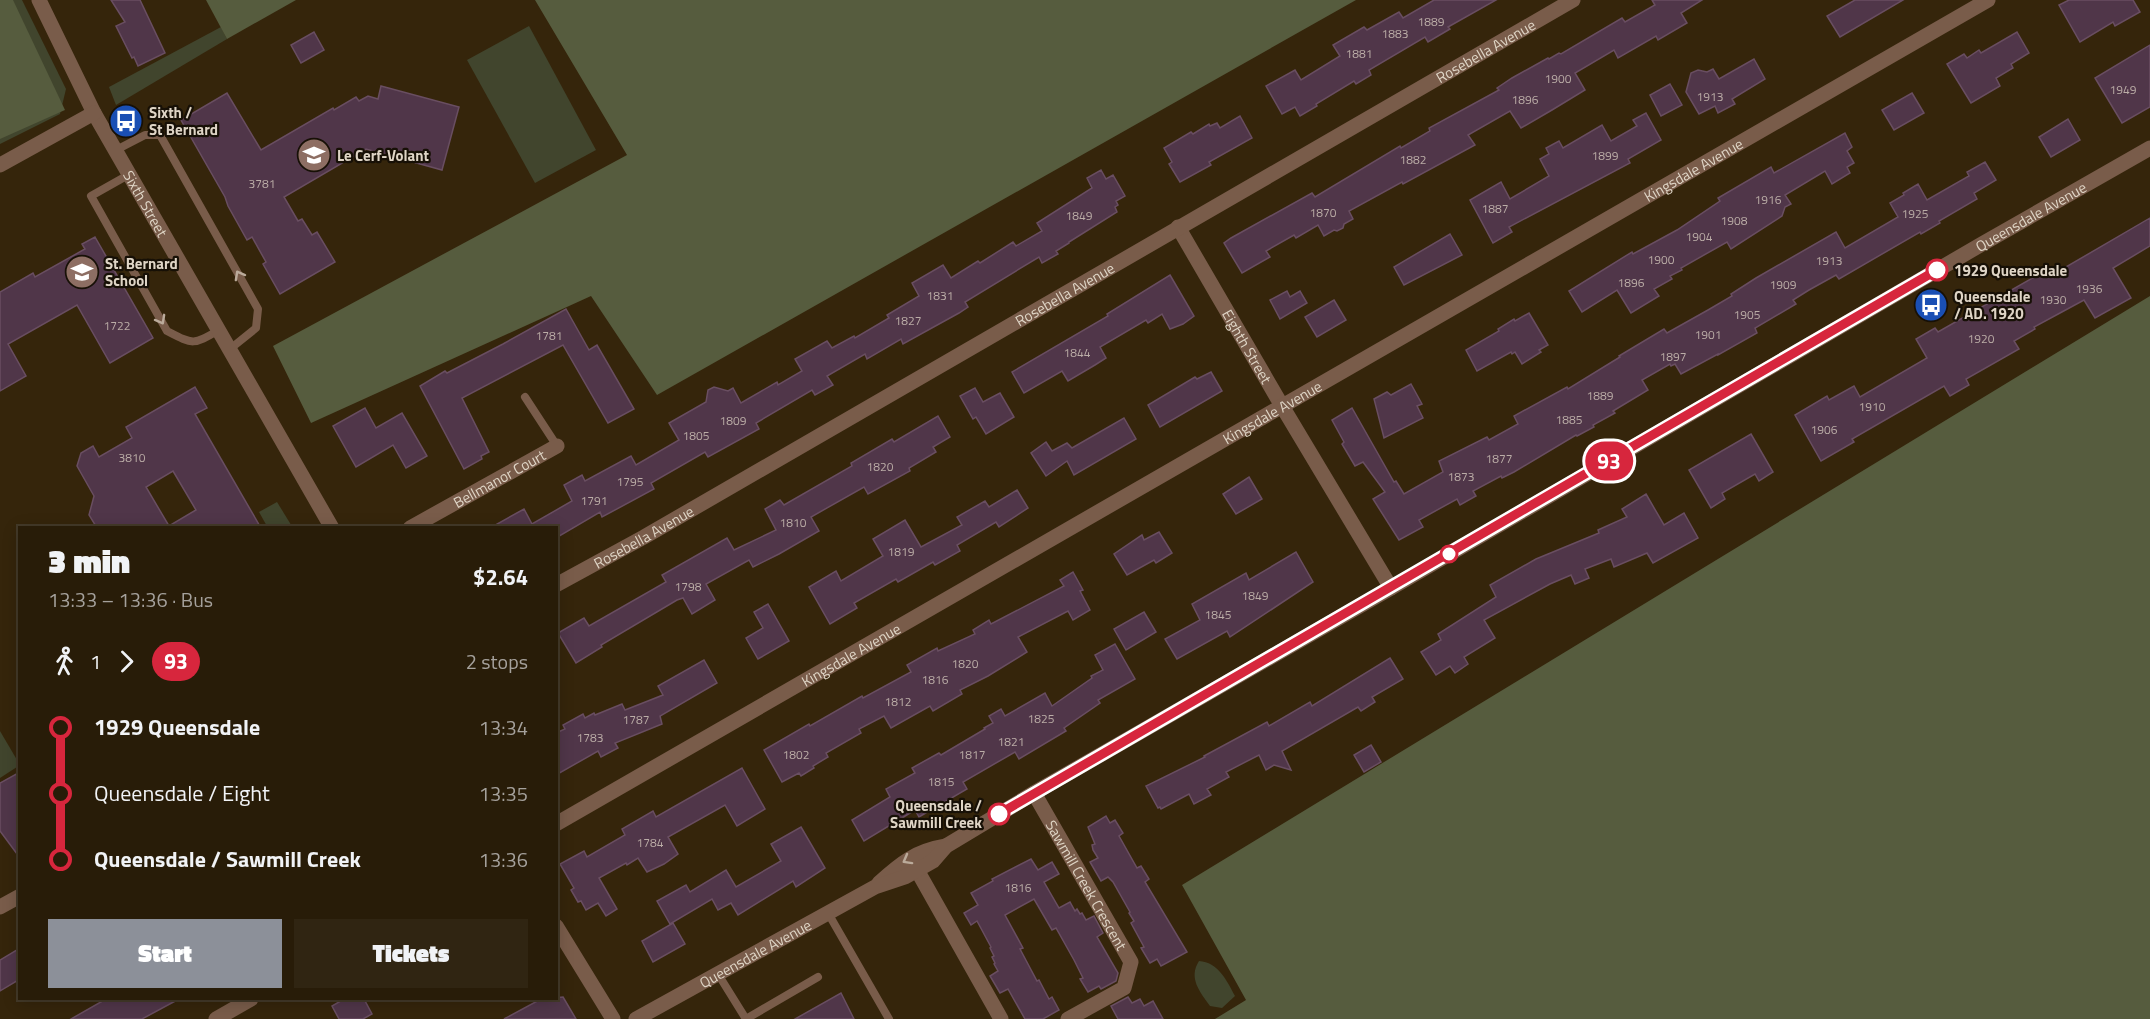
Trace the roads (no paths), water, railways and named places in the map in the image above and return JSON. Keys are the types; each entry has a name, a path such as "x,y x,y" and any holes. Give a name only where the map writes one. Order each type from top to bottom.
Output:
{"street":[{"name":"Sixth Street","path":"39,0 94,113 331,526"},
{"name":"Rosebella Avenue","path":"558,584 654,531 1573,0"},
{"name":"Kingsdale Avenue","path":"558,824 1988,0"},
{"path":"0,165 94,113"},
{"name":"Queensdale Avenue","path":"875,886 905,877 933,861 946,846 1034,793 2150,148"},
{"name":"Eighth Street","path":"1178,227 1391,588"},
{"name":"Bellmanor Court","path":"414,526 557,446"},
{"name":"Sawmill Creek Crescent","path":"1034,793 1131,962 1124,988 1068,1019"},
{"name":"Queensdale Avenue","path":"636,1019 875,886 898,865 927,849 946,846"},
{"path":"917,870 1001,1019"},
{"path":"0,907 18,897"},
{"path":"558,929 613,1019"},
{"path":"216,1019 249,1000"}],"lane":[{"path":"116,150 145,135 160,135 258,309 256,328 230,349"},
{"path":"130,174 90,195 167,331 185,340 198,342 219,330"},
{"path":"525,397 557,446"},
{"path":"828,913 889,1019"},
{"path":"718,974 746,1019 818,977"}],"place":[{"name":"Sixth / St Bernard","path":"126,121"},
{"name":"Le Cerf-Volant","path":"314,155"},
{"name":"1929 Queensdale","path":"1937,270"},
{"name":"St. Bernard School","path":"82,272"},
{"name":"Queensdale / AD. 1920","path":"1931,305"},
{"name":"Queensdale / Sawmill Creek","path":"999,814"}]}
